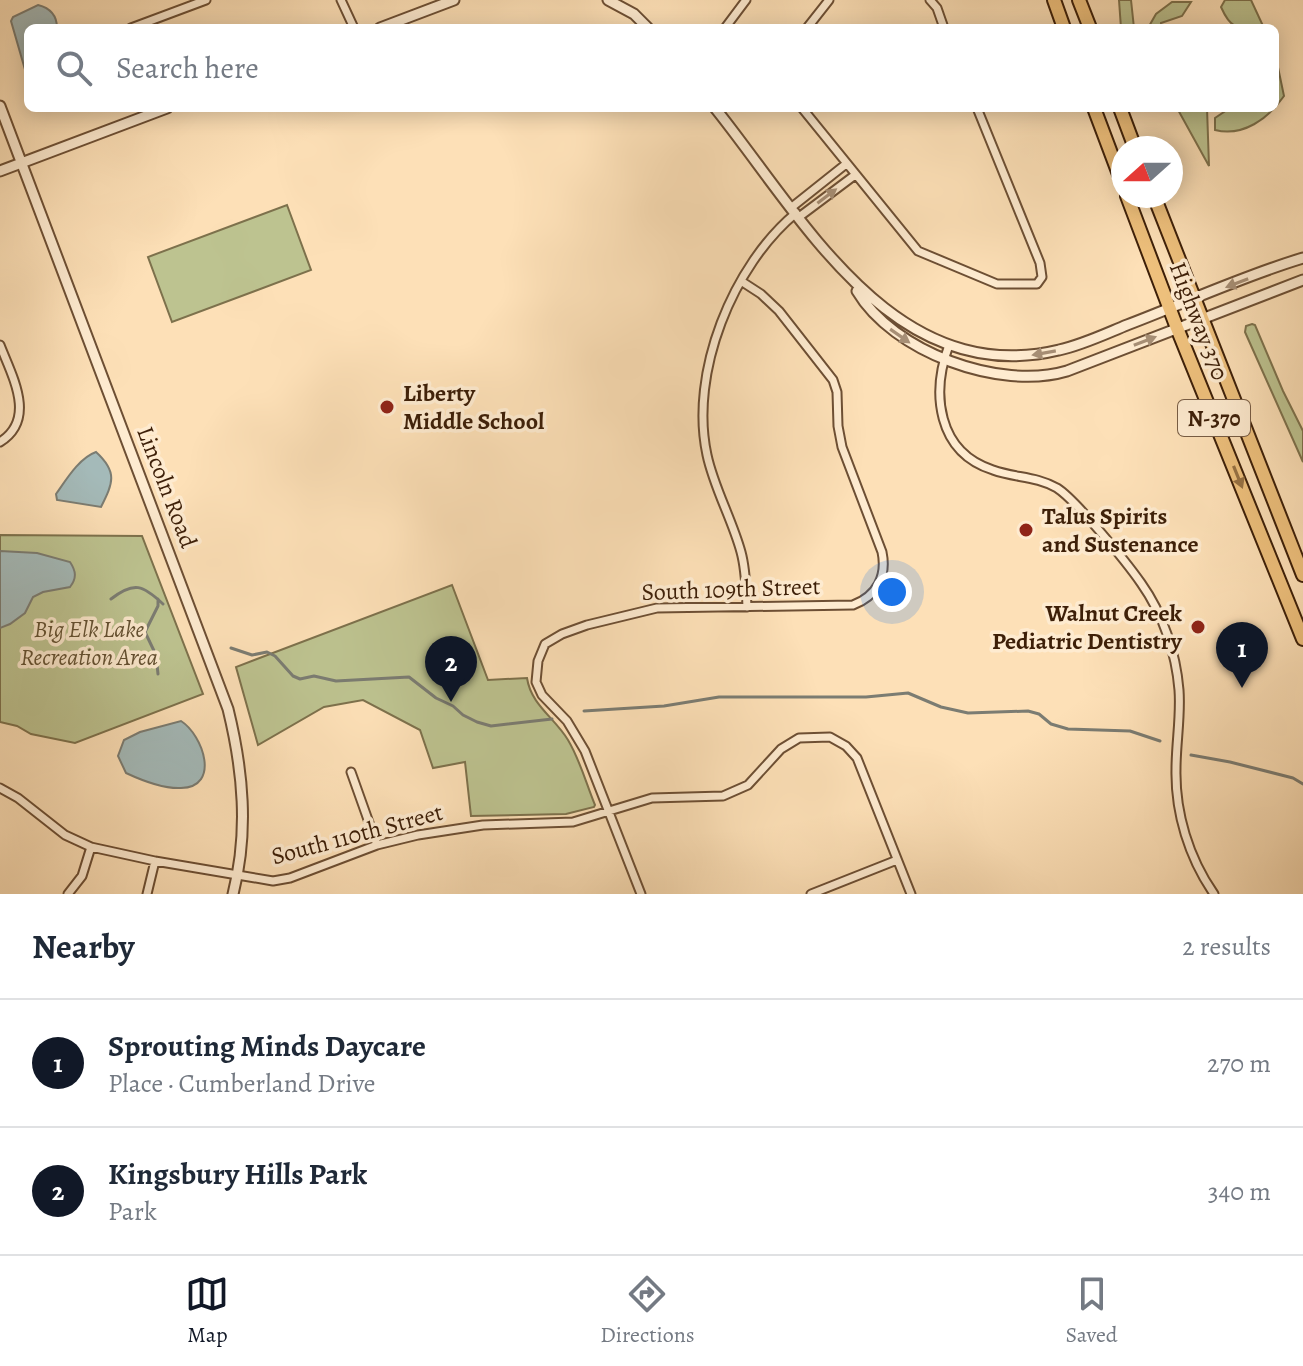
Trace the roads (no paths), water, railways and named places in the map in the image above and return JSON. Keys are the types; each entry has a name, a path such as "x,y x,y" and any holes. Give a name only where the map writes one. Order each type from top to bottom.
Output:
{"highway":[{"path":"1054,0 1063,24"},
{"path":"1079,0 1088,24"},
{"path":"1096,112 1111,153"},
{"path":"1122,112 1130,136"},
{"name":"Highway 370","path":"1132,208 1303,639"},
{"name":"Highway 370","path":"1159,208 1303,575"}],"street":[{"path":"142,24 206,0"},
{"path":"341,0 352,24"},
{"path":"391,24 454,0"},
{"path":"608,0 634,14 644,24"},
{"path":"728,24 746,0"},
{"path":"810,24 829,0"},
{"path":"930,0 937,8 943,24"},
{"name":"Lincoln Road","path":"0,106 228,709 243,799 238,875 233,894"},
{"path":"0,171 156,112"},
{"path":"718,112 882,324 907,342 943,359 983,370 1029,377 1052,376 1303,280"},
{"path":"805,112 918,251 997,284 1037,284 1042,277 1040,263 979,112"},
{"path":"747,607 741,552 709,466 702,422 709,366 723,317 741,281 780,227 846,164"},
{"path":"796,212 855,175"},
{"path":"849,278 891,315 931,338 985,354 1033,355 1061,350 1303,258"},
{"name":"South 109th Street","path":"609,812 577,734 558,709 542,695 536,682 538,661 545,644 562,634 633,612 657,608 850,605 870,595 882,577 882,552 841,441 837,392 833,380 779,311 741,281"},
{"path":"0,345 19,396 20,417 9,436 0,442"},
{"path":"949,345 943,359 939,402 953,442 973,461 987,468 1033,477 1061,491 1140,581 1154,605 1170,641 1177,669 1179,693 1175,772 1179,812 1190,850 1214,894"},
{"name":"South 110th Street","path":"91,847 155,861 283,880 377,845 465,827 562,824 652,798 709,798 731,794 755,779 786,745 808,737 830,737 852,751 862,766 897,860"},
{"path":"351,772 377,845"},
{"path":"0,788 18,798 65,835 91,847 82,876 68,894"},
{"path":"609,812 641,894"},
{"path":"811,894 897,860 911,894"},
{"path":"147,894 155,861"}],"waterway":[{"path":"111,599 126,590 138,588 163,604"},
{"path":"158,599 158,606 145,632 156,655 158,674"},
{"path":"231,648 252,655 267,652 300,679 314,676 336,681 409,677 463,715 491,726 552,719"},
{"path":"584,711 664,706 719,697 866,697 908,693 941,707 968,713 1028,711 1039,714 1051,724 1068,729 1130,731 1160,741"},
{"path":"1191,755 1293,778 1303,784"}],"place":[{"name":"Liberty Middle School","path":"387,407"},
{"name":"Talus Spirits and Sustenance","path":"1026,530"},
{"name":"Walnut Creek Pediatric Dentistry","path":"1198,627"},
{"name":"Sprouting Minds Daycare","path":"1242,688"},
{"name":"Kingsbury Hills Park","path":"451,702"}],"park label":[{"name":"Big Elk Lake Recreation Area","path":"89,643"}]}
